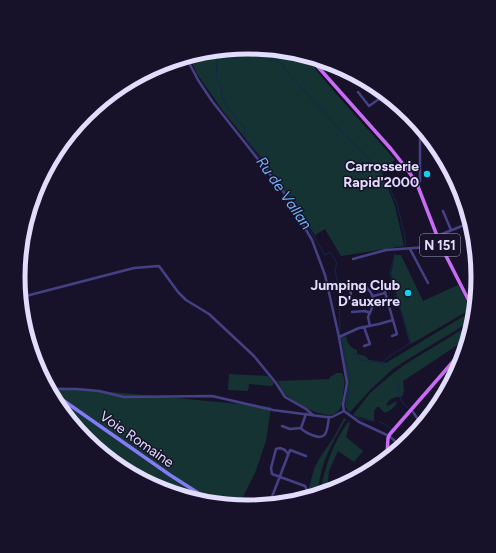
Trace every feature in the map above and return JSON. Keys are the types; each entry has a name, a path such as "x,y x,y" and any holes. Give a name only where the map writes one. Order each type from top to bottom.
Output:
{"main road":[{"name":"N 151","path":"315,64 399,158 407,169 416,184 441,246 469,303"},
{"path":"388,450 389,436 455,358"},
{"name":"Voie Romaine","path":"64,402 175,479 200,494"}],"street":[{"path":"188,61 205,91 283,191 305,226 316,248 341,336 347,383 343,405 344,411 359,422 389,436 397,442"},
{"path":"358,92 369,106 379,99 383,99"},
{"path":"375,93 379,99"},
{"path":"416,184 420,181 420,134"},
{"path":"443,211 451,230"},
{"path":"437,236 465,225"},
{"path":"353,258 386,250 441,246"},
{"path":"410,248 428,283"},
{"path":"26,296 134,268 159,266 178,292 186,300 209,314 254,356 276,383 285,397 306,409 312,415"},
{"path":"382,282 397,334 392,336"},
{"path":"351,295 350,288 366,287 373,296 374,305 368,316 370,326"},
{"path":"373,296 385,293"},
{"path":"352,312 365,311 370,313"},
{"path":"341,336 359,328 393,320"},
{"path":"364,327 370,344 364,346"},
{"path":"56,389 99,391 124,396 212,396 273,410 329,417 344,411"},
{"path":"413,412 419,420"},
{"path":"301,428 306,414"},
{"path":"282,426 301,428 304,432 321,438 326,432 329,417"},
{"path":"288,454 285,450 280,448 276,449 272,474 305,486 306,492"},
{"path":"271,498 290,450 306,456"}],"green space":[{"path":"219,55 277,55 310,62 395,160 381,170 395,206 404,246 341,256 325,229 315,235 264,161 223,111 197,74 191,61"},
{"name":"Jumping Club D'auxerre","path":"395,255 401,255 423,301 458,285 469,305 468,311 411,344 391,274"},
{"path":"468,314 466,323 393,369 371,389 350,412 345,407 348,383 341,338 346,336 349,345 357,350 357,354 365,356 369,360 386,363"},
{"path":"465,328 461,343 403,381 404,391 402,397 392,398 386,405 388,406 397,401 391,410 385,413 377,407 374,411 374,421 353,415 370,393 404,365"},
{"path":"337,373 342,373 344,378 342,403 337,412 329,415 309,409 290,398 281,388 278,381 330,379 330,377"},
{"path":"229,374 268,376 274,383 272,386 249,384 248,391 228,390"},
{"path":"58,387 271,407 266,441 255,473 242,500 219,498 190,492 149,477 136,470 112,453 80,424 56,390"},
{"path":"344,418 346,419 324,462 318,489 308,491 314,469"},
{"path":"349,421 350,423 346,437 363,451 354,462 338,451 329,471 328,485 321,488 330,455 343,429"}],"waterway":[{"path":"228,54 230,58 238,58 243,54"},
{"path":"263,54 270,60 281,63 290,75 343,133 379,168 397,204 404,233 406,245 395,246"},
{"name":"Ru de Vallan","path":"218,55 216,78 220,84 221,94 228,109 234,113 238,122 244,126 246,140 288,194 325,255 330,252 337,263 335,270 339,289 340,332"},
{"path":"382,363 410,343 390,273 395,253"},
{"name":"Ru de Vallan","path":"342,339 350,379 347,409 349,413"},
{"path":"354,354 361,360 382,363 385,367"},
{"path":"397,382 400,387 398,394 408,408"},
{"name":"Ru de Vallan","path":"353,416 360,419 374,421"},
{"name":"Ru de Vallan","path":"379,422 385,424 391,429"}],"place":[{"name":"Carrosserie Rapid'2000","path":"427,174"},
{"name":"Jumping Club D'auxerre","path":"408,293"}]}
